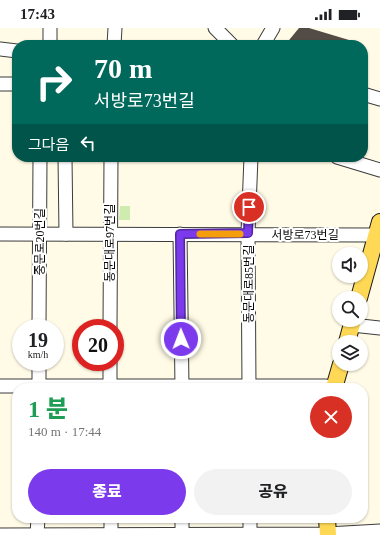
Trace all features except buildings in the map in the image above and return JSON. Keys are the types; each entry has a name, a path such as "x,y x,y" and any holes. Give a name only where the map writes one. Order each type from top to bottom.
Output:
{"main road":[{"path":"361,291 378,228"},
{"path":"332,383 338,371"}],"street":[{"path":"50,28 50,40"},
{"path":"114,40 115,28"},
{"path":"215,28 227,40"},
{"path":"266,40 272,28"},
{"path":"0,49 12,50"},
{"path":"0,84 12,84"},
{"path":"368,95 380,99"},
{"name":"중문로20번길","path":"39,319 40,162"},
{"path":"65,162 66,234"},
{"name":"동문대로97번길","path":"110,319 111,162"},
{"name":"동문대로85번길","path":"249,383 248,233 251,162"},
{"path":"354,162 380,170"},
{"name":"서방로73번길","path":"0,234 248,233 273,235 378,228"},
{"path":"180,234 182,383"},
{"path":"368,325 380,328"},
{"path":"38,383 39,371"},
{"path":"110,371 110,383"},
{"path":"0,386 12,386"},
{"path":"37,535 38,523"},
{"path":"111,523 111,534"},
{"path":"182,523 182,534"},
{"path":"250,523 250,533"},
{"path":"0,535 250,533 327,529 380,531"}],"green space":[{"path":"120,206 130,206 130,220 119,220"}],"slow traffic":[{"path":"200,234 240,234"}],"route":[{"path":"181,339 180,234 248,233 249,207"}]}
